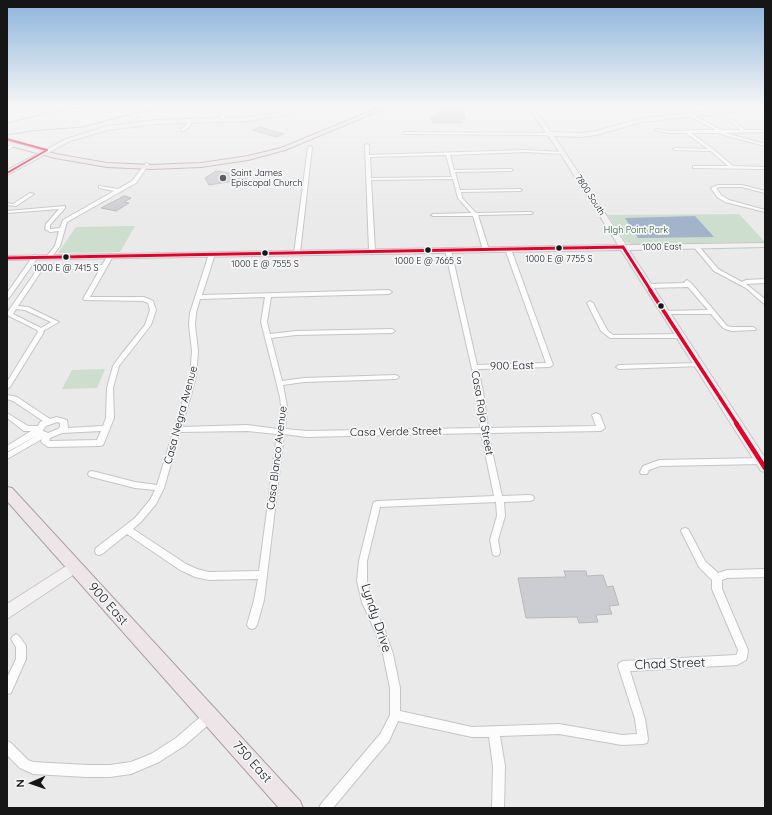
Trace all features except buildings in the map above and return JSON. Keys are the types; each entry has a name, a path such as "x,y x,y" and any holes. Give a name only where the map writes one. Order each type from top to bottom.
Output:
{"main road":[{"path":"10,144 100,164 146,166 205,164 266,154 297,144"},
{"path":"21,144 44,152"},
{"path":"146,166 205,161 264,151 286,144"},
{"name":"900 East","path":"10,498 210,716"},
{"name":"750 East","path":"210,716 294,808"}],"street":[{"path":"7,172 60,144"},
{"name":"7800 South","path":"557,144 763,464"},
{"path":"704,144 732,168"},
{"path":"367,145 372,251"},
{"path":"297,253 310,147"},
{"path":"674,149 712,150"},
{"path":"368,156 448,155 489,152 563,153"},
{"path":"448,155 461,201 475,214 486,250"},
{"path":"49,257 57,246 63,225 69,218 134,182 146,166"},
{"path":"694,167 765,168"},
{"path":"452,171 511,170"},
{"path":"369,179 454,178"},
{"path":"765,192 742,186 713,187 713,189 724,199 765,211"},
{"path":"100,187 119,191"},
{"path":"458,191 520,190"},
{"path":"32,194 17,203 9,205 7,211 63,207 48,225 47,229 50,231 62,229"},
{"path":"432,215 531,213"},
{"name":"1000 East","path":"7,258 765,245"},
{"path":"696,246 716,270 753,291 765,302"},
{"name":"900 East","path":"474,367 550,365 508,249"},
{"name":"Casa Roja Street","path":"448,250 480,391 484,430 500,501 501,516 494,540 496,552"},
{"name":"Casa Negra Avenue","path":"99,551 128,530 146,511 160,488 195,366 192,325 193,313 212,254"},
{"path":"42,432 45,442 48,444 100,443 110,418 110,388 116,366 148,326 153,310 151,302 144,299 86,299 110,256"},
{"path":"7,298 35,257"},
{"path":"41,330 11,315 10,313 43,265 67,267 104,267"},
{"path":"741,284 746,282 765,281"},
{"path":"648,286 689,284 727,328 753,329"},
{"path":"198,297 389,292"},
{"name":"Casa Blanco Avenue","path":"252,625 259,600 263,575 284,406 264,316 268,295"},
{"path":"590,303 604,330 612,336 680,336"},
{"path":"7,387 41,330 56,322 26,308 14,307"},
{"path":"666,313 713,312"},
{"path":"268,336 296,333 392,331"},
{"path":"619,367 699,365"},
{"path":"280,383 304,380 396,377"},
{"path":"7,397 15,399 48,421 62,420 65,425 61,431"},
{"path":"7,415 27,429 42,432 105,428"},
{"name":"Casa Verde Street","path":"177,430 247,428 307,434 601,428 596,415"},
{"path":"7,456 42,432 48,421"},
{"path":"7,449 42,432"},
{"path":"644,472 646,468 659,463 763,464"},
{"path":"92,474 135,485 160,488"},
{"path":"500,501 530,498"},
{"name":"Lyndy Drive","path":"324,808 385,737 395,715 395,688 388,654 367,602 362,581 363,561 376,504 500,501"},
{"path":"128,530 183,567 195,573 209,576 263,575"},
{"path":"685,531 702,564 717,578 727,574 765,572"},
{"path":"7,612 74,567"},
{"name":"Chad Street","path":"395,715 472,732 559,729 622,740 643,739 640,720 623,666 726,662 742,657 743,650 741,642 717,589 717,578"},
{"path":"7,689 21,659 21,646 16,638"},
{"path":"7,747 24,764 33,768 47,770 95,771 131,768 155,758 180,742 210,716"},
{"path":"494,732 499,766 498,808"}],"green space":[{"name":"HIgh Point Park","path":"739,214 765,242 632,244 626,242 608,215"},
{"path":"135,226 120,252 58,253 76,227"},
{"path":"105,369 97,388 62,389 72,370"}],"water":[{"path":"695,216 714,237 638,238 625,218"}],"transit line":[{"path":"25,144 47,150"},
{"path":"7,173 47,150"},
{"path":"623,247 765,468"},
{"path":"7,258 623,247"}],"place":[{"name":"Saint James Episcopal Church","path":"223,178"},
{"name":"1000 E @ 7755 S","path":"559,248"},
{"name":"1000 E @ 7665 S","path":"428,250"},
{"name":"1000 E @ 7555 S","path":"265,253"},
{"name":"1000 E @ 7415 S","path":"66,257"}]}
